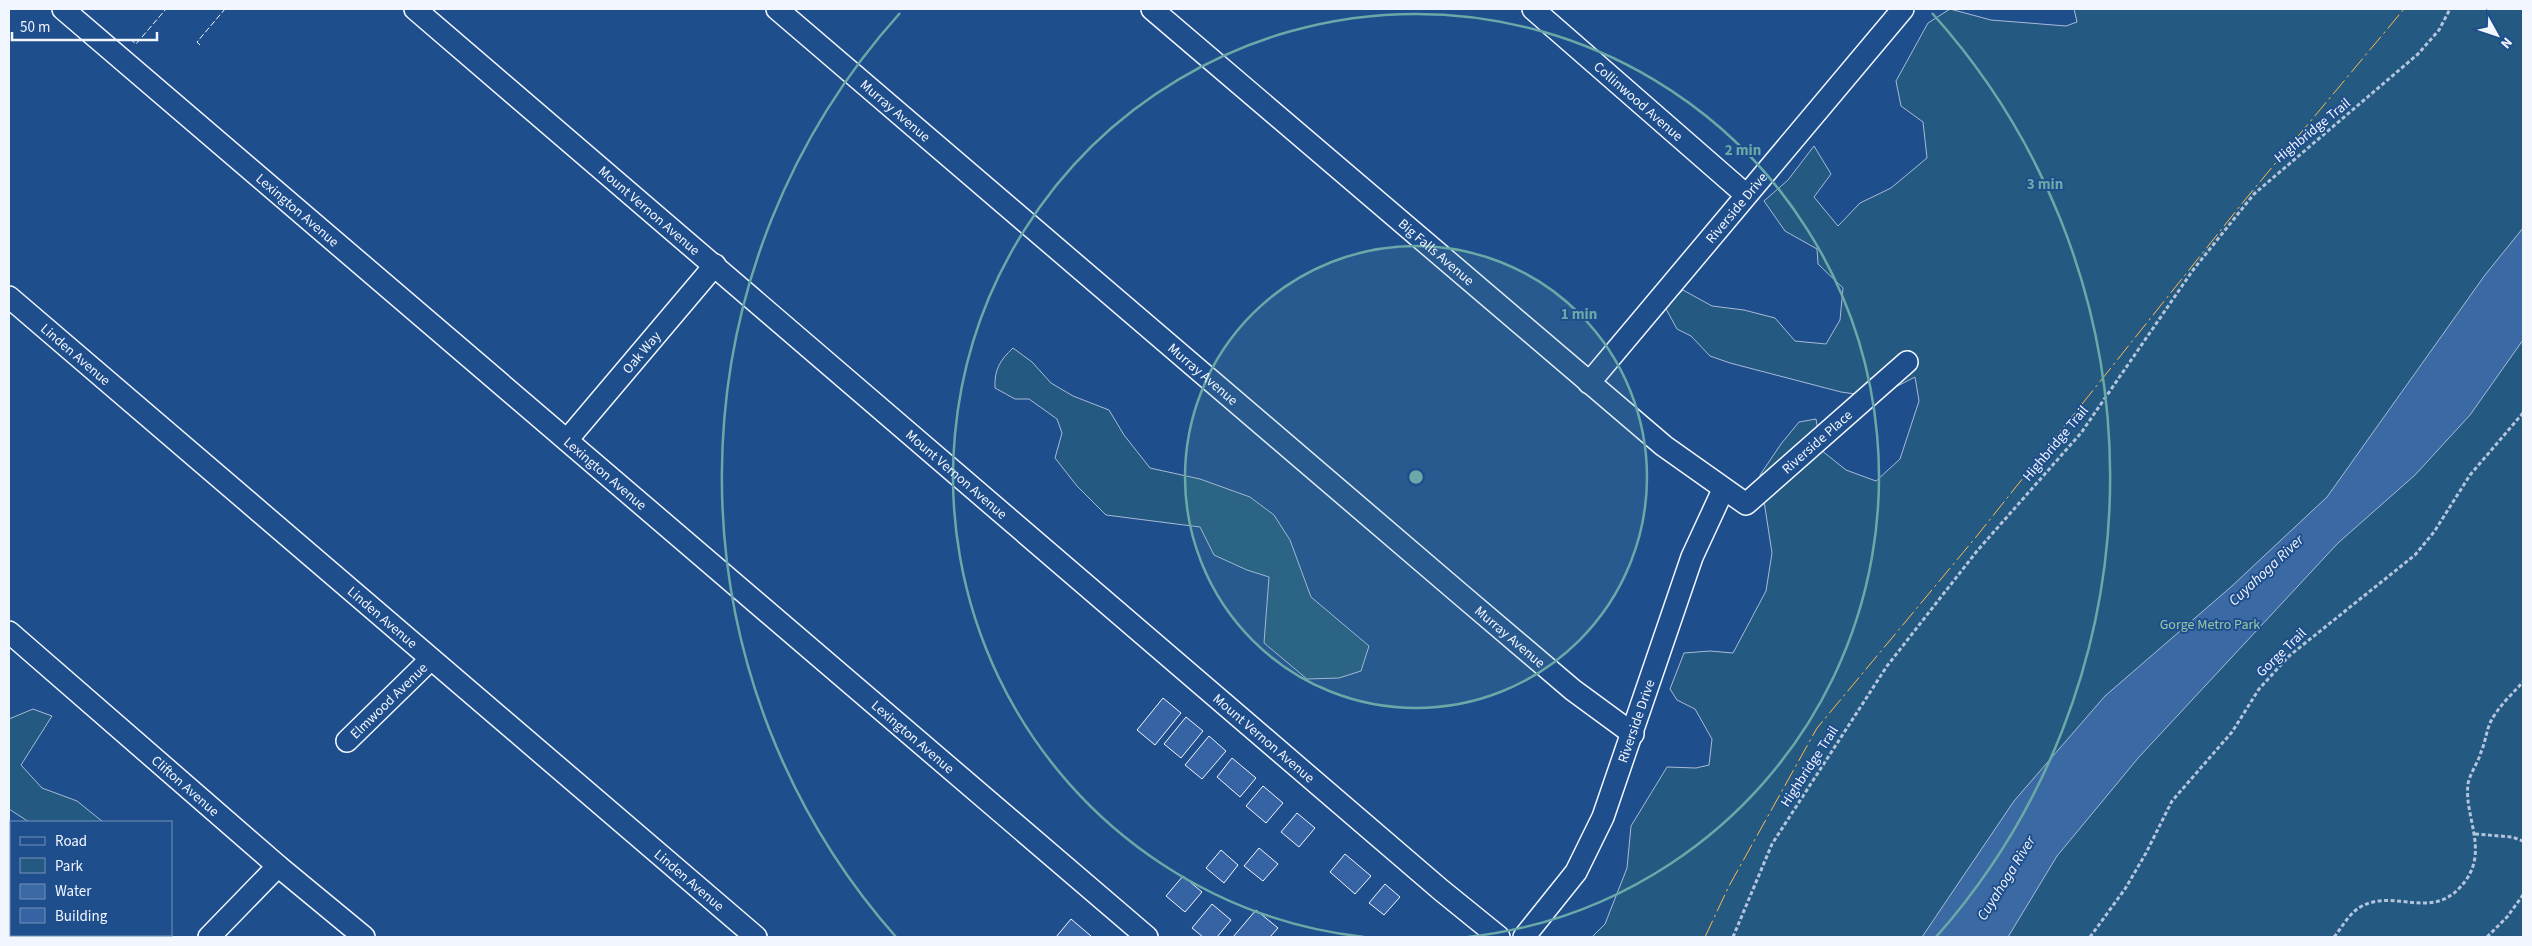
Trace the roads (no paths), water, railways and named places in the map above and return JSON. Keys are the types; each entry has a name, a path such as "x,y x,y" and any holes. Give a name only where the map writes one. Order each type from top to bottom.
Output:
{"street":[{"name":"Lexington Avenue","path":"63,9 1147,937"},
{"name":"Mount Vernon Avenue","path":"416,9 1441,890 1499,937"},
{"name":"Murray Avenue","path":"776,9 1573,690 1632,734"},
{"name":"Big Falls Avenue","path":"1152,9 1589,383 1664,446 1723,490"},
{"name":"Collinwood Avenue","path":"1533,9 1745,194"},
{"name":"Riverside Drive","path":"1589,383 1745,194 1903,9"},
{"name":"Oak Way","path":"567,440 715,265"},
{"name":"Linden Avenue","path":"9,297 430,660 486,705 756,937"},
{"name":"Riverside Place","path":"1723,490 1746,504 1907,362"},
{"name":"Riverside Drive","path":"1524,937 1558,896 1583,859 1603,817 1692,557 1723,490"},
{"name":"Clifton Avenue","path":"9,632 278,866 364,937"},
{"name":"Elmwood Avenue","path":"347,741 430,660"},
{"path":"209,937 278,866"}],"water":[{"name":"Cuyahoga River","path":"2523,228 2523,340 2470,415 2415,475 2338,543 2139,757 2057,856 2008,937 1922,937 2014,801 2105,696 2232,586 2327,497 2485,275"}],"park label":[{"name":"Gorge Metro Park","path":"2210,624"}]}
